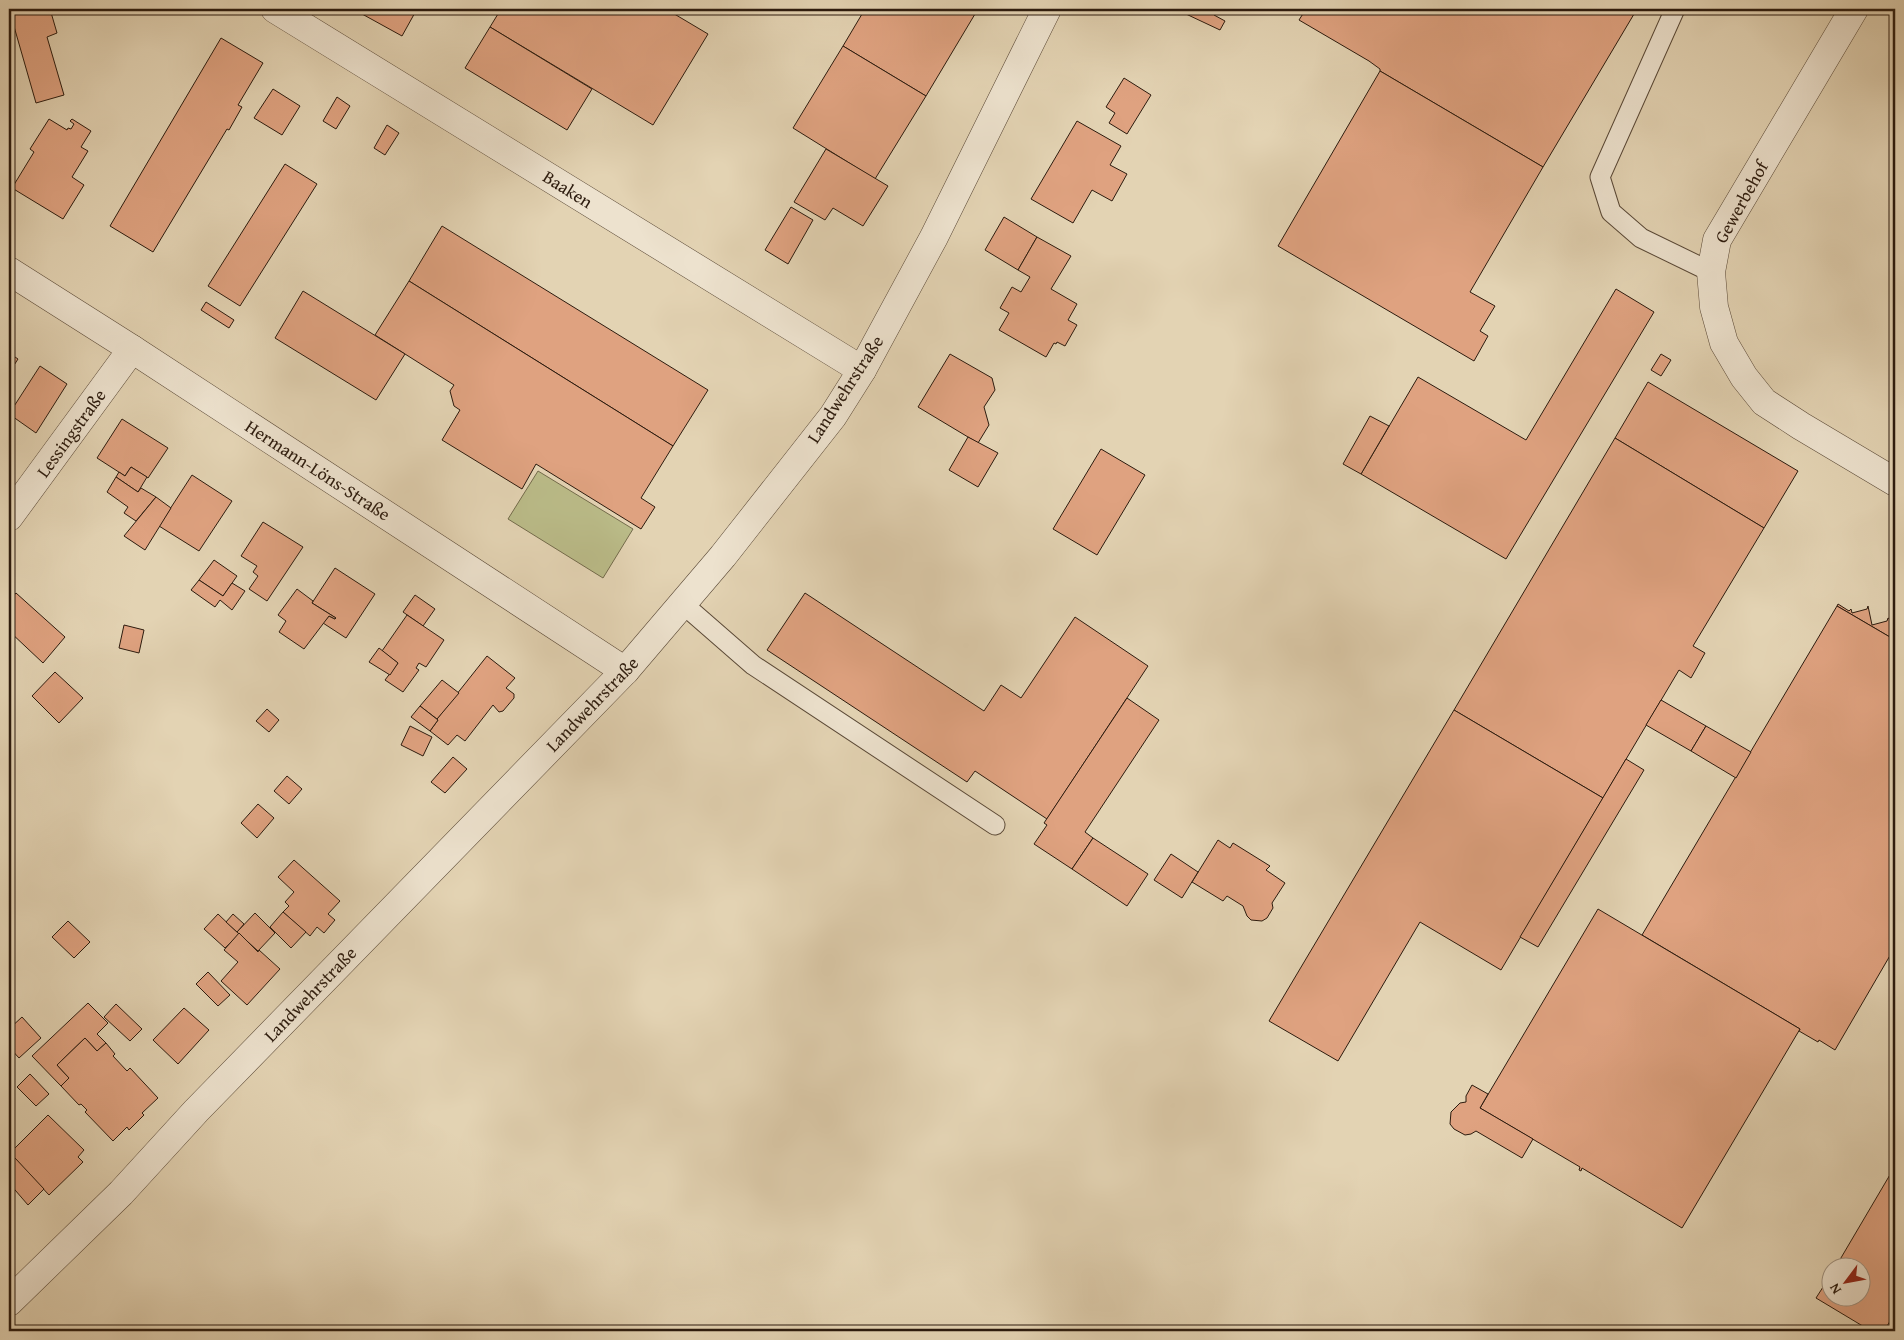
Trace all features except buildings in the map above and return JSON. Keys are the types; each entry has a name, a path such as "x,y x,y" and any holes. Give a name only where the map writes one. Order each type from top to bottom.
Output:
{"street":[{"name":"Baaken","path":"275,9 862,370"},
{"name":"Landwehrstraße","path":"9,1302 120,1192 196,1111 626,671 683,604 833,416 862,370 934,236 1047,9"},
{"name":"Gewerbehof","path":"1854,9 1717,240 1711,272 1714,307 1724,343 1744,377 1764,402 1895,482"},
{"name":"Hermann-Löns-Straße","path":"9,271 132,348 626,671"},
{"name":"Lessingstraße","path":"9,517 132,348"}],"lane":[{"path":"1675,9 1600,177 1611,212 1641,238 1711,272"},
{"path":"683,604 753,665 995,826"}],"green space":[{"path":"538,471 633,529 603,578 508,519"}]}
